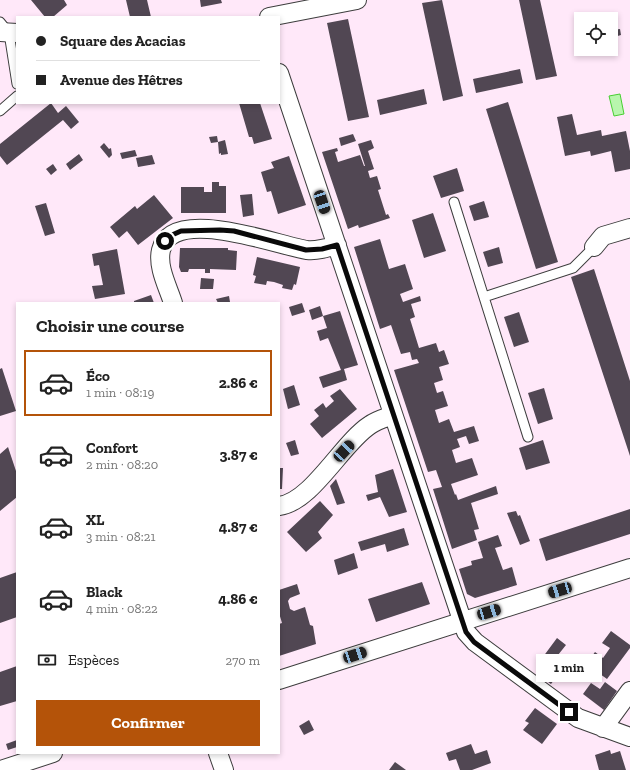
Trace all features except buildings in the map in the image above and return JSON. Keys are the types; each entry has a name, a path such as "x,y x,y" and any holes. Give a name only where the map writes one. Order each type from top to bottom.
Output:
{"street":[{"path":"272,16 304,6 332,6 357,0"},
{"path":"280,76 461,621 468,635 474,642 569,712 586,722 630,737"},
{"path":"594,246 603,236 630,228"},
{"path":"173,302 162,270 160,258 161,248 165,241 172,235 181,231 234,231 306,250 322,249 337,245"},
{"path":"280,506 290,503 306,491 371,424 393,415"},
{"path":"280,680 630,568"},
{"path":"603,728 630,691"},
{"path":"0,770 50,754"},
{"path":"218,754 224,770"}],"lane":[{"path":"6,30 16,79"},
{"path":"0,111 16,97"},
{"path":"454,202 528,437"},
{"path":"484,297 573,268 594,246"}],"shaded area":[{"path":"620,94 624,114 614,116 609,96"}],"route":[{"path":"165,241 172,235 181,231 220,230 234,231 306,250 322,249 337,245 461,621 466,632 474,642 569,712"}]}
